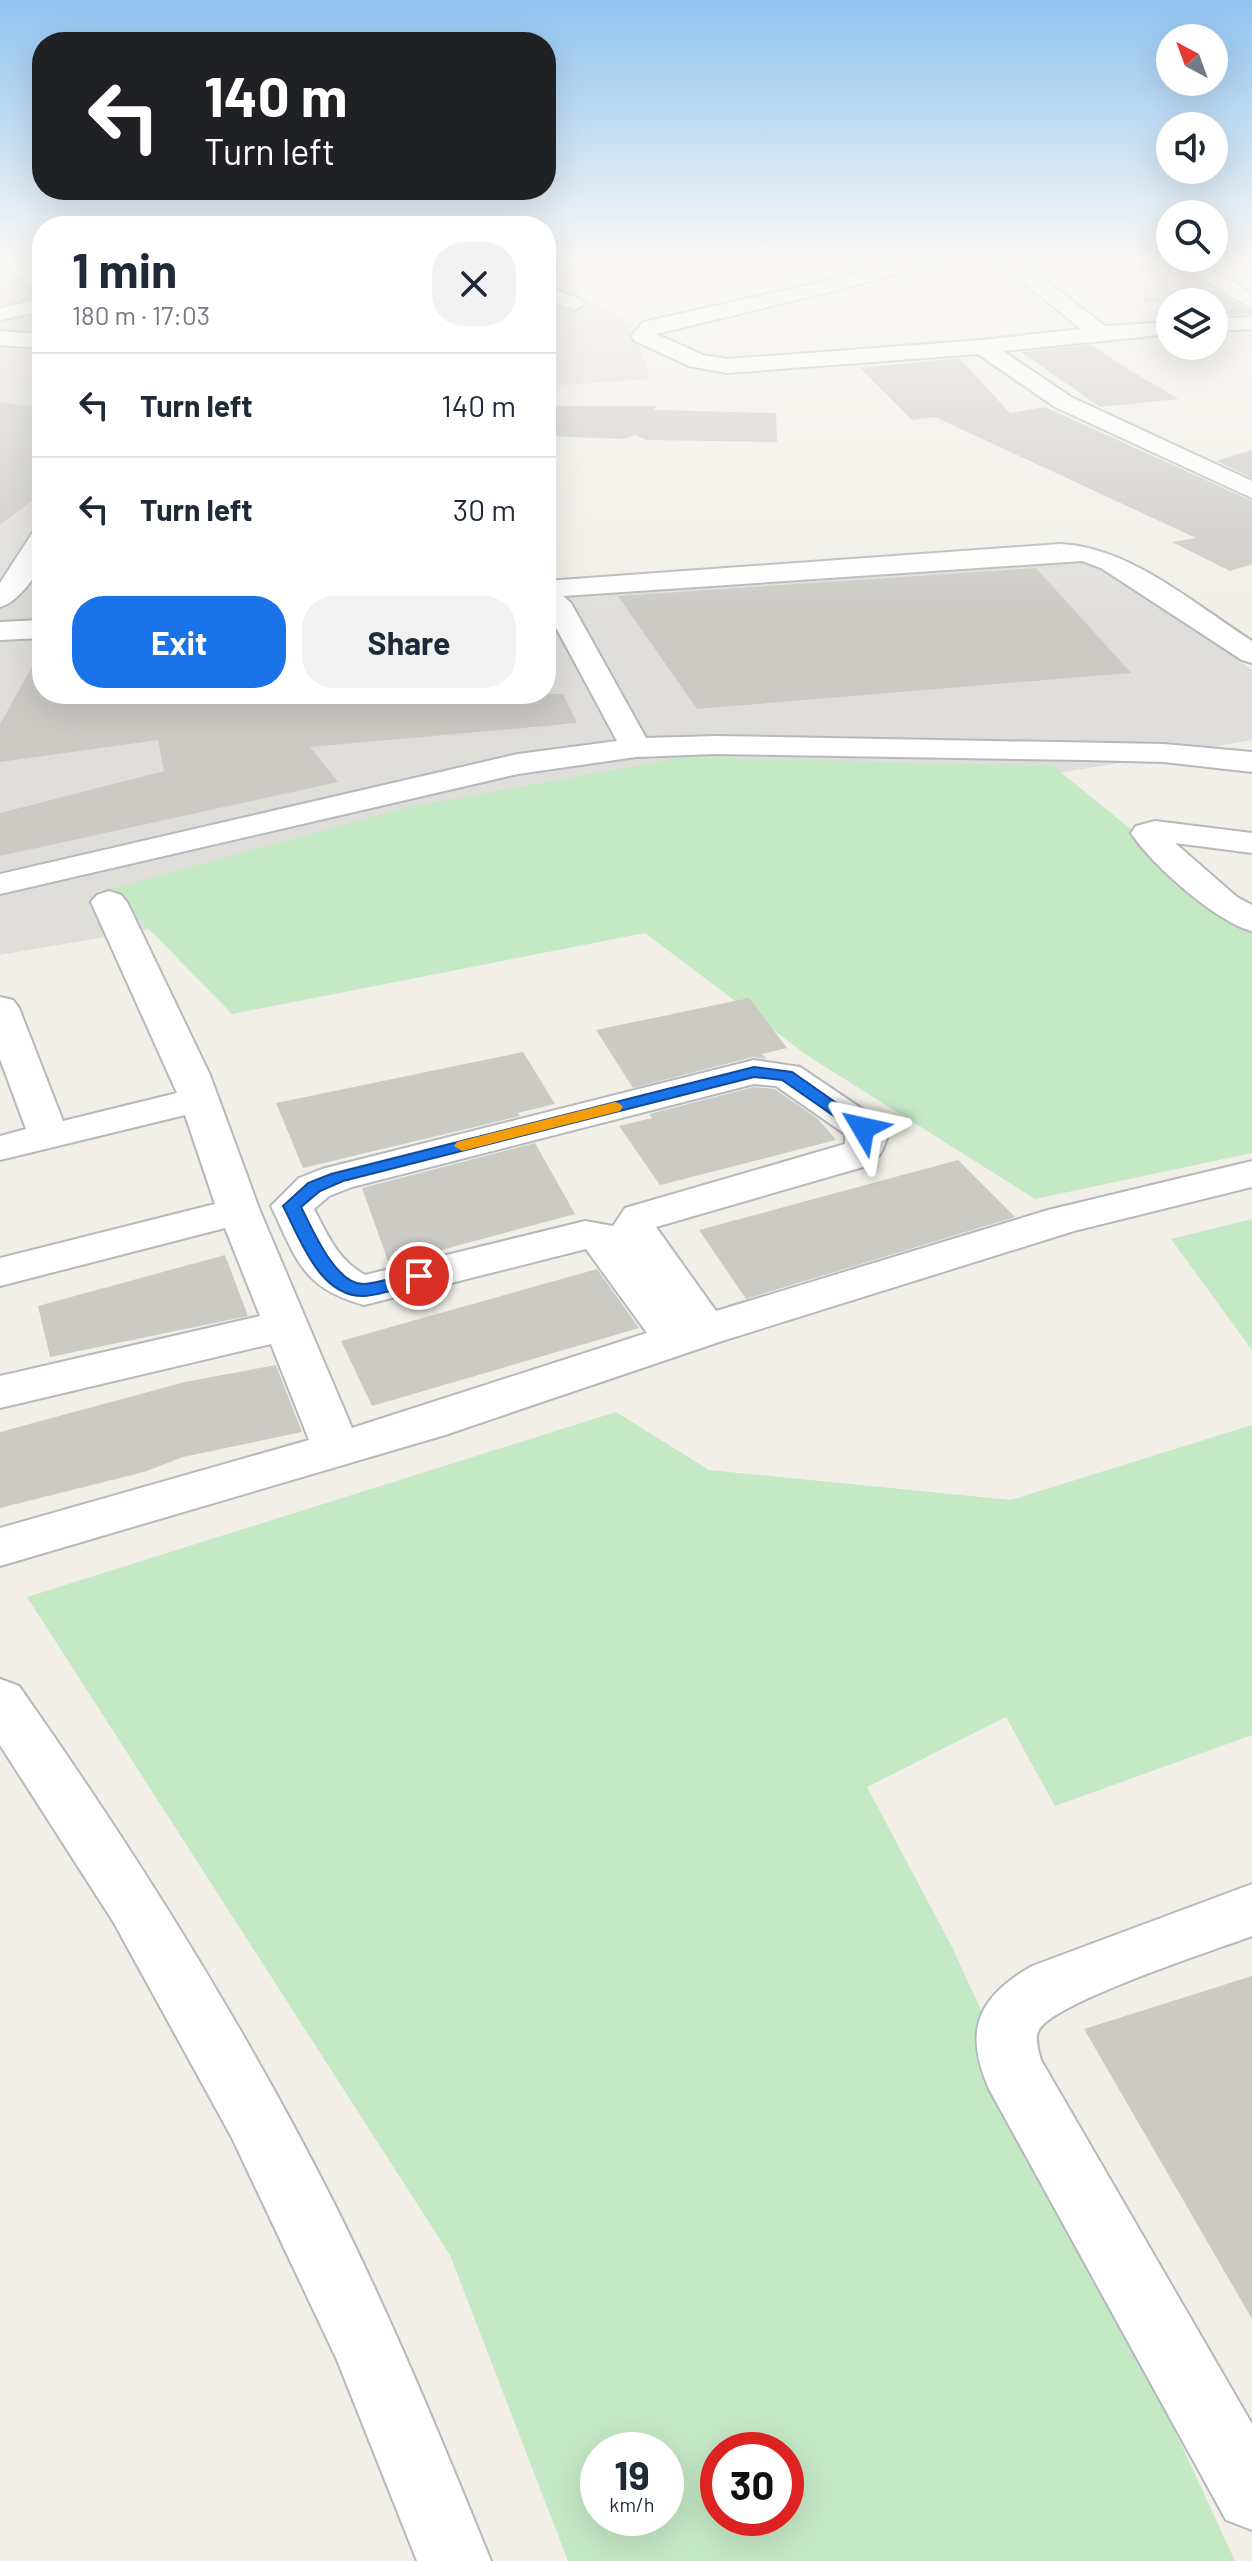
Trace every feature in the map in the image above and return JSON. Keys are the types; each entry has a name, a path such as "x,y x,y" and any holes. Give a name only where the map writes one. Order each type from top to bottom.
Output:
{"street":[{"path":"1024,376 1063,402 1252,490"},
{"path":"556,596 983,556 1085,553 1111,562 1252,654"},
{"path":"0,599 14,584 32,554"},
{"path":"556,603 636,748"},
{"path":"0,631 32,629"},
{"path":"0,884 518,764 636,748 716,745 1085,751 1164,753 1252,762"},
{"path":"1252,843 1155,831 1148,833 1155,844 1225,904 1252,920"},
{"path":"109,902 190,1075 239,1211 337,1449"},
{"path":"0,1008 49,1137"},
{"path":"754,1072 786,1075 863,1128 867,1138 863,1151 640,1218 634,1224 635,1232 691,1335 599,1236 585,1235 364,1290 347,1287 322,1264 292,1206 314,1187 337,1178 754,1072"},
{"path":"0,1148 199,1100"},
{"path":"0,1547 428,1423 691,1335 1063,1220 1252,1174"},
{"path":"0,1272 239,1211"},
{"path":"0,1392 285,1325"},
{"path":"0,1701 69,1798 136,1902 204,2019 274,2150 345,2299 419,2468 454,2561"},
{"path":"1252,1910 1053,1985 1025,2002 1009,2019 1004,2040 1011,2068 1252,2494"}],"shaded area":[{"path":"0,376 32,376 32,704 556,704 556,589 1098,555 1252,670 1252,740 0,955"},
{"path":"556,376 649,376 650,379 556,385"}],"green space":[{"path":"684,757 1053,766 1252,927 1252,1153 1035,1199 808,1056 645,933 232,1014 110,889 408,807"},
{"path":"1252,1219 1252,1350 1171,1239"},
{"path":"616,1412 709,1470 1011,1500 1252,1425 1252,1735 1055,1806 1006,1717 867,1787 951,1945 1235,2561 568,2561 450,2255 27,1597"}],"building":[{"path":"868,376 975,376 1010,413 1045,407 1252,501 1252,564 1230,571 1172,542 1196,538 935,417 912,420"},
{"path":"1055,376 1139,376 1179,399 1100,407"},
{"path":"0,402 32,407 32,501 0,525"},
{"path":"556,406 656,406 654,410 776,413 777,442 647,440 635,435 623,439 556,436"},
{"path":"1252,450 1252,478 1216,461"},
{"path":"1036,568 1131,673 697,709 618,596"},
{"path":"32,667 32,704 556,704 556,694 563,694 577,723 310,747 338,782 0,856 0,813 164,771 158,740 0,762 0,724"},
{"path":"749,998 787,1048 762,1054 767,1059 753,1057 633,1088 596,1030"},
{"path":"523,1052 555,1104 518,1113 520,1116 303,1168 276,1103"},
{"path":"754,1087 775,1089 818,1119 836,1140 660,1185 619,1126 652,1118 649,1114"},
{"path":"535,1143 575,1214 389,1264 362,1188"},
{"path":"958,1160 1015,1217 746,1299 699,1230"},
{"path":"225,1255 248,1316 50,1357 38,1306"},
{"path":"597,1269 639,1328 372,1406 341,1341"},
{"path":"276,1365 302,1432 183,1457 144,1472 0,1508 0,1432 185,1382"},
{"path":"1252,1976 1252,2319 1084,2029"}],"slow traffic":[{"path":"462,1146 615,1107"}],"route":[{"path":"419,1276 364,1290 347,1287 322,1264 292,1206 299,1196 337,1178 754,1072 786,1075 863,1128"}]}
